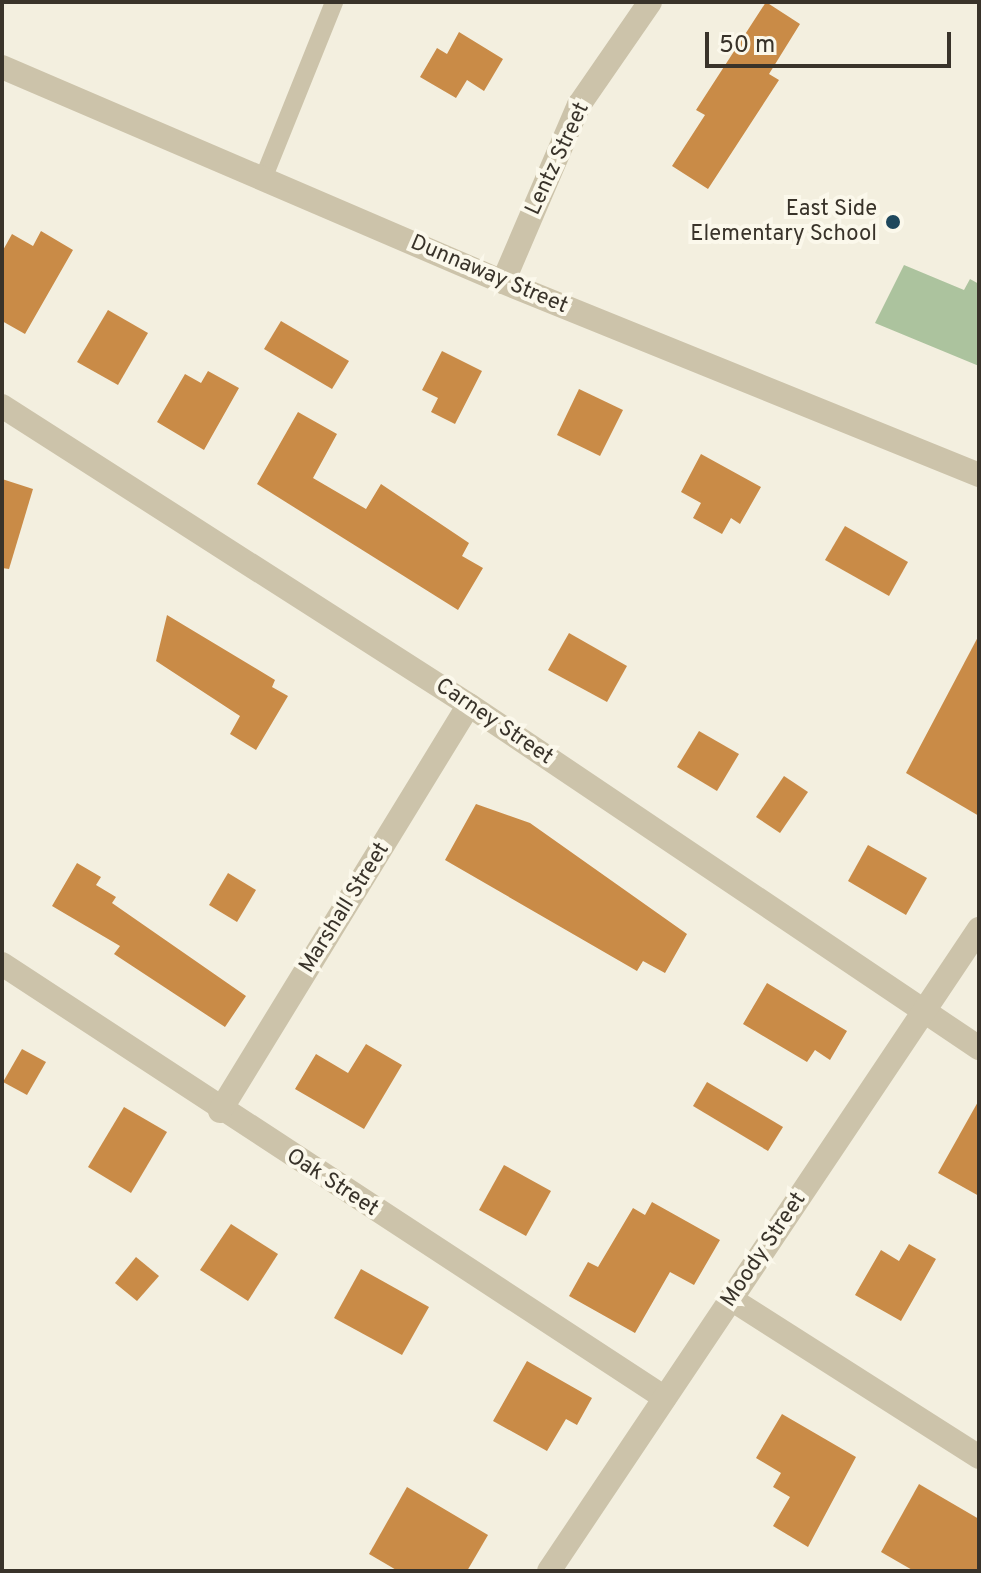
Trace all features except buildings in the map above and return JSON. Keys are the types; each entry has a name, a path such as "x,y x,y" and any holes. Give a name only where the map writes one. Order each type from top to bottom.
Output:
{"street":[{"name":"Lentz Street","path":"503,282 579,105 650,2"},
{"name":"Dunnaway Street","path":"2,67 503,282 979,475"},
{"name":"Carney Street","path":"2,406 469,705 979,1048"},
{"name":"Marshall Street","path":"220,1111 469,705"},
{"name":"Moody Street","path":"549,1571 979,929"},
{"name":"Oak Street","path":"2,964 220,1111 665,1398"},
{"path":"731,1299 979,1457"}],"lane":[{"path":"263,179 334,2"}],"green space":[{"path":"904,265 964,290 970,279 979,284 979,366 875,323"}],"place":[{"name":"East Side Elementary School","path":"893,222"}]}
